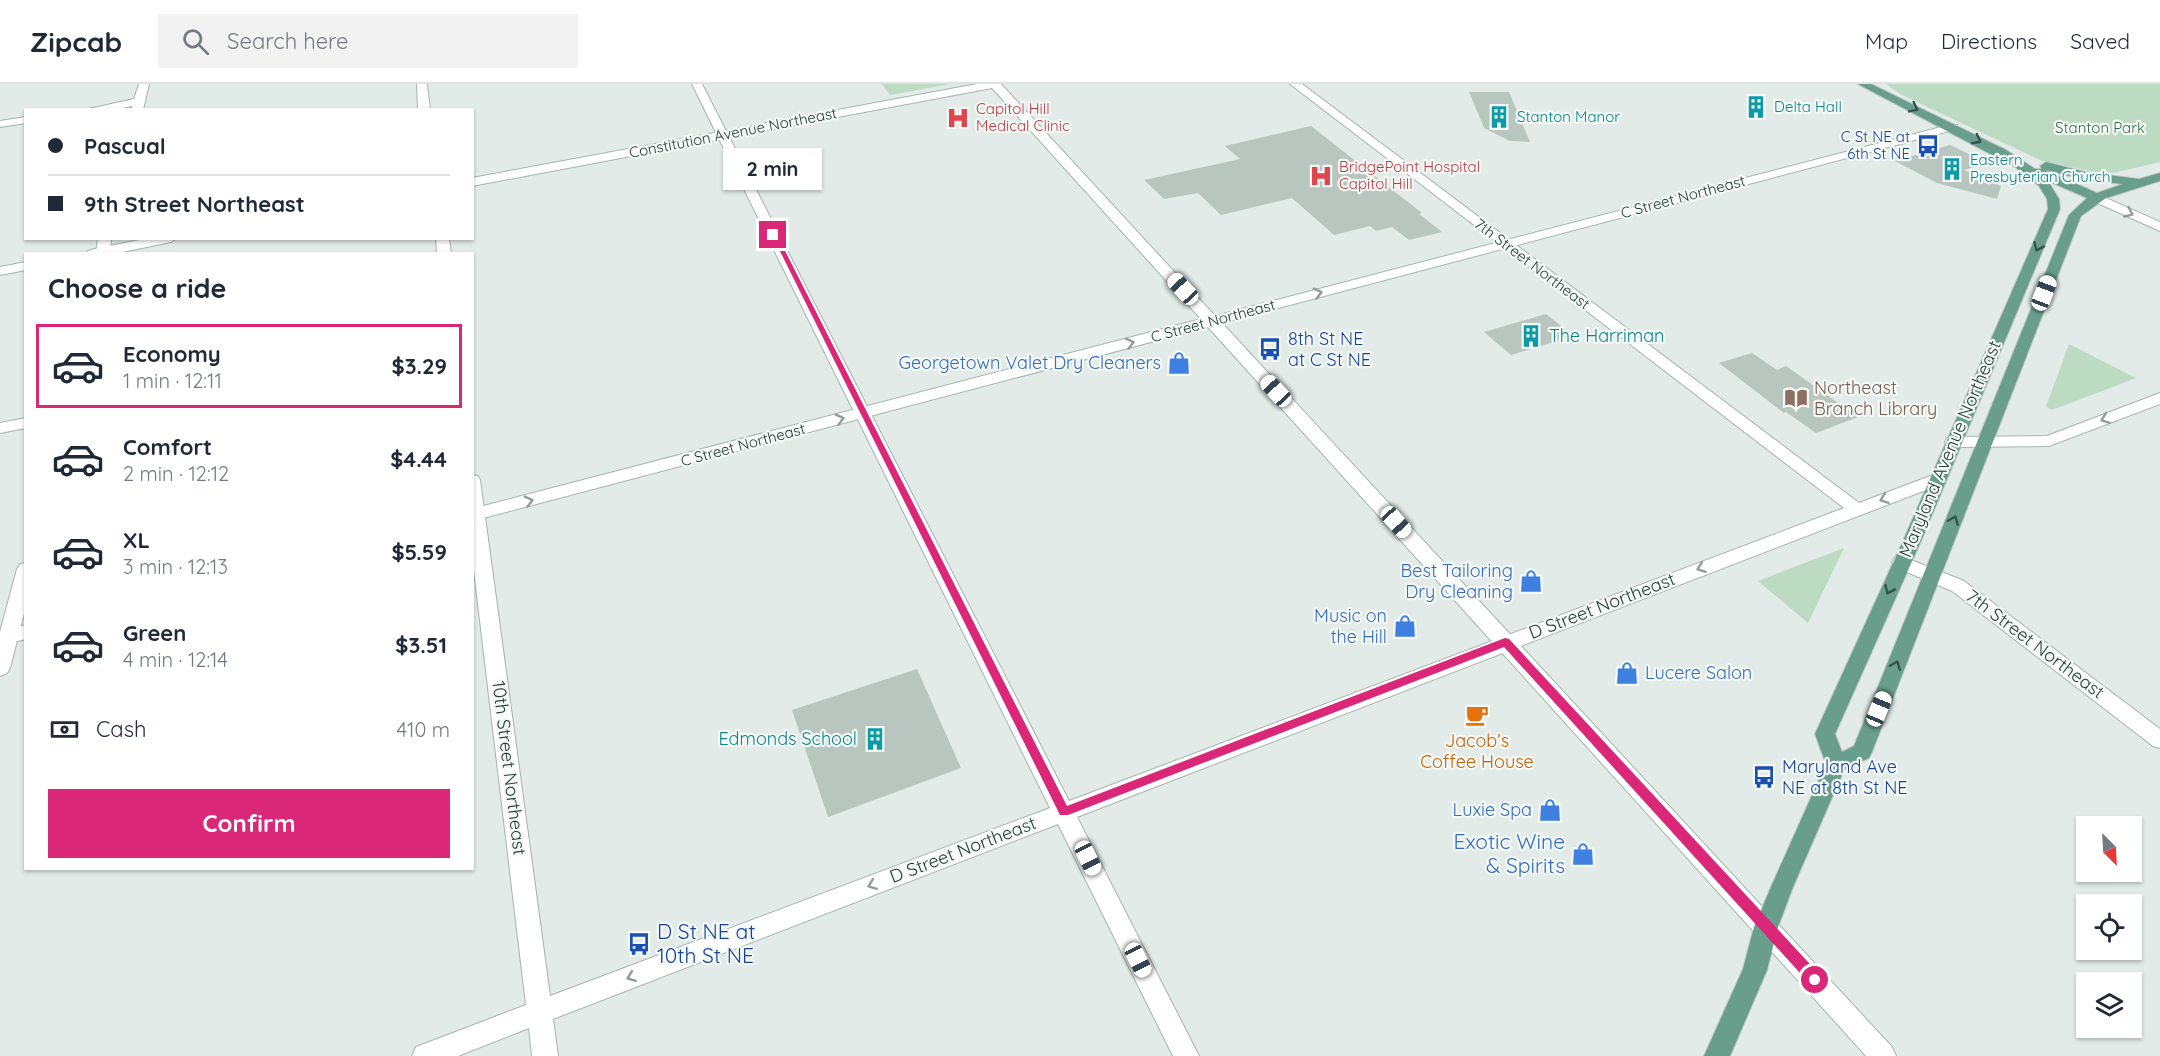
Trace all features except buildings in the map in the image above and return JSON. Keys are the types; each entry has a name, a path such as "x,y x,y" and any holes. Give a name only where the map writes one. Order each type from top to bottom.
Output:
{"main road":[{"path":"1870,86 2097,198 2160,177"},
{"path":"2002,153 2081,175 2145,181"},
{"name":"Maryland Avenue Northeast","path":"2002,153 2048,186 2055,198 2054,209 1825,734 1836,764 1862,752 2074,215 2077,210 2097,198"},
{"path":"1717,1056 1755,970 1766,927 1836,764"}],"street":[{"path":"114,108 138,106 144,84"},
{"path":"422,84 424,108"},
{"path":"697,84 1186,1056"},
{"path":"994,84 1883,1056"},
{"name":"Constitution Avenue Northeast","path":"474,182 994,84"},
{"name":"7th Street Northeast","path":"1295,84 1505,244 1664,361 1856,509"},
{"path":"0,124 24,120"},
{"name":"C Street Northeast","path":"475,515 1953,127"},
{"path":"2097,198 2160,227"},
{"path":"100,249 158,240"},
{"path":"0,271 24,266"},
{"path":"1953,442 2049,441 2160,398"},
{"path":"0,428 24,423"},
{"name":"D Street Northeast","path":"425,1056 1505,642 1938,479"},
{"name":"10th Street Northeast","path":"475,515 545,1056"},
{"name":"7th Street Northeast","path":"1901,562 1958,585 2160,740"},
{"path":"0,668 11,636 24,578"}],"green space":[{"path":"882,84 950,84 890,95"},
{"name":"Stanton Park","path":"1886,84 2160,84 2160,162 2113,173 2094,172 2042,161 1900,94"},
{"path":"2069,344 2136,378 2052,410 2046,407"},
{"path":"1844,548 1808,623 1758,581"}],"place":[{"name":"Delta Hall","path":"1756,107"},
{"name":"Stanton Manor","path":"1499,117"},
{"name":"Capitol Hill Medical Clinic","path":"958,118"},
{"name":"C St NE at 6th St NE","path":"1928,146"},
{"name":"Eastern Presbyterian Church","path":"1952,169"},
{"name":"BridgePoint Hospital Capitol Hill","path":"1321,176"},
{"name":"The Harriman","path":"1531,336"},
{"name":"8th St NE at C St NE","path":"1270,349"},
{"name":"Georgetown Valet Dry Cleaners","path":"1179,363"},
{"name":"Northeast Branch Library","path":"1796,398"},
{"name":"Best Tailoring Dry Cleaning","path":"1531,581"},
{"name":"Music on the Hill","path":"1405,626"},
{"name":"Lucere Salon","path":"1627,673"},
{"name":"Jacob’s Coffee House","path":"1477,715"},
{"name":"Edmonds School","path":"875,739"},
{"name":"Maryland Ave NE at 8th St NE","path":"1764,777"},
{"name":"Luxie Spa","path":"1550,810"},
{"name":"Exotic Wine & Spirits","path":"1583,854"},
{"name":"D St NE at 10th St NE","path":"639,944"}],"route":[{"path":"773,235 1064,812 1505,642 1815,980"}]}
